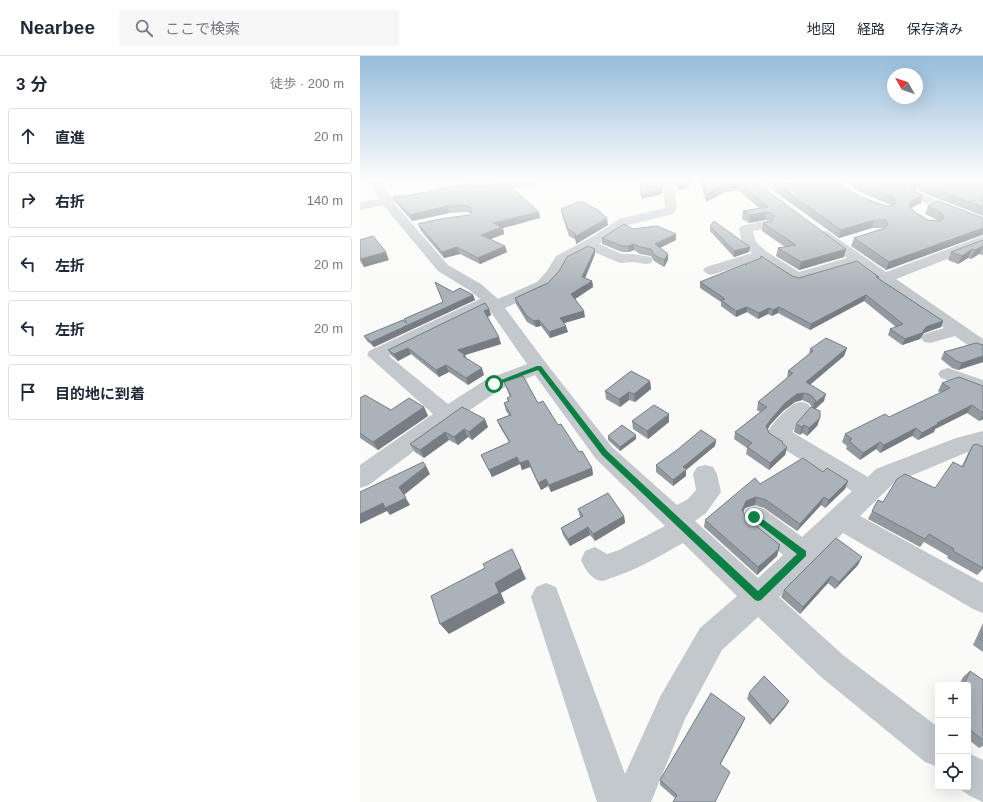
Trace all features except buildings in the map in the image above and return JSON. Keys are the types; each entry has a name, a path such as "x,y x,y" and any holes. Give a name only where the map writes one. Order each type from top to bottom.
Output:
{"street":[{"path":"404,216 415,227 443,268 475,287 493,303 604,453 832,666 935,747"},
{"path":"447,415 376,355 493,303 543,285 554,273 561,259 589,245 624,222 649,216"},
{"path":"967,216 983,223"},
{"path":"809,224 836,238 857,260 983,346"},
{"path":"765,225 746,229 749,243 762,255 797,277 857,260"},
{"path":"884,278 983,240"},
{"path":"589,245 620,259 633,258 646,260"},
{"path":"711,270 762,255"},
{"path":"930,338 958,329"},
{"path":"360,478 447,415 494,384 539,367"},
{"path":"948,374 983,387"},
{"path":"801,409 777,434 870,490"},
{"path":"546,597 612,792 634,798 673,707 711,639 758,597 885,476 977,445"},
{"path":"595,560 602,568 625,561 680,524 708,492 705,474"},
{"path":"754,517 803,554"},
{"path":"841,518 983,599"},
{"path":"971,774 983,783"}],"route":[{"path":"494,384 539,367 604,453 758,597 803,554 754,517"}]}
